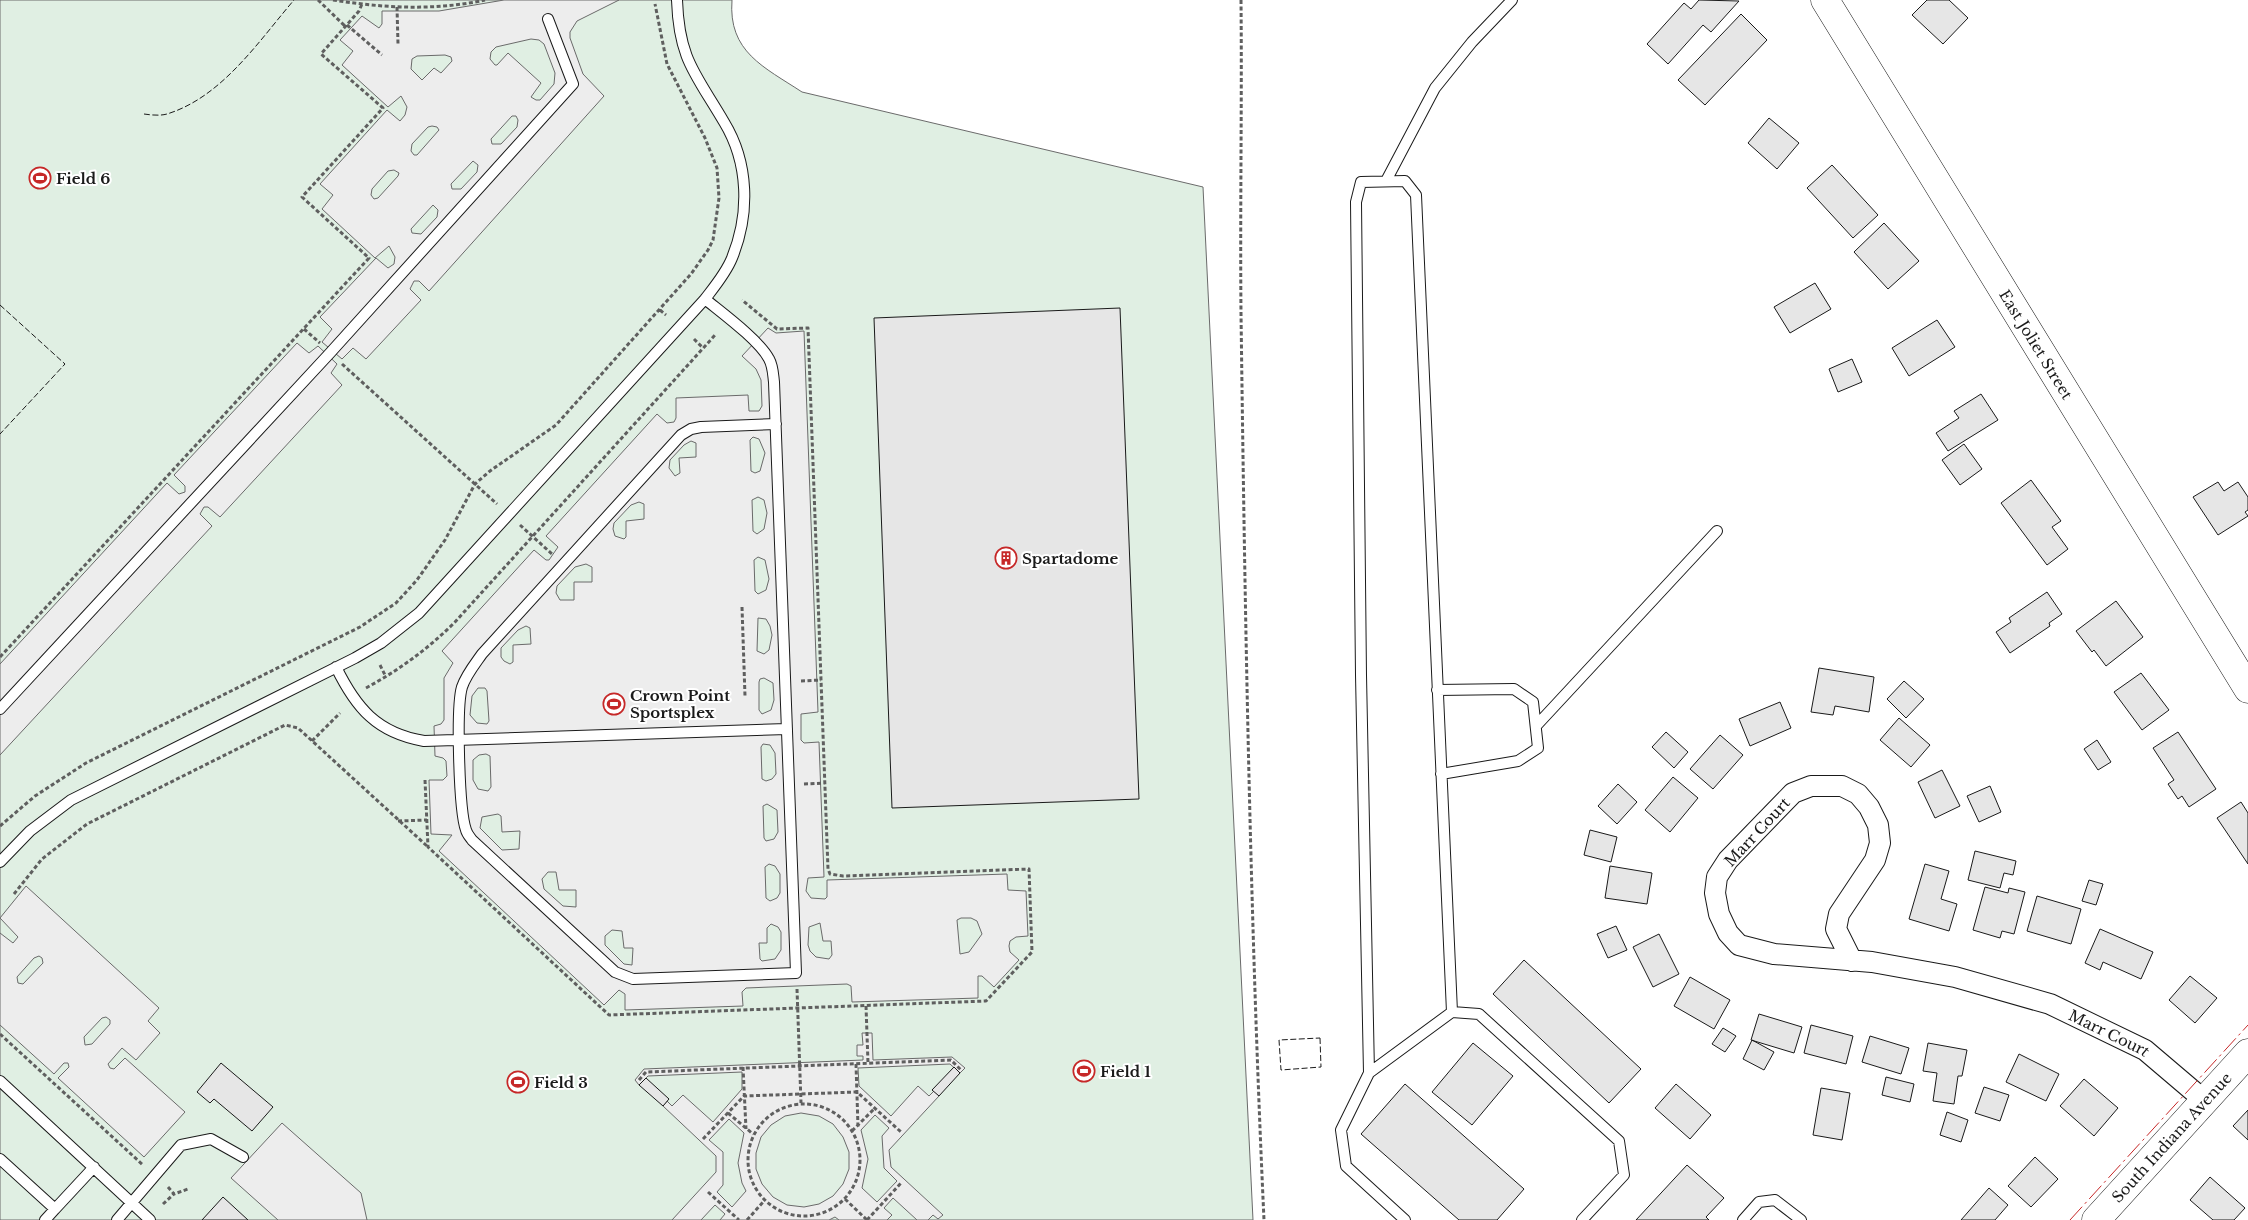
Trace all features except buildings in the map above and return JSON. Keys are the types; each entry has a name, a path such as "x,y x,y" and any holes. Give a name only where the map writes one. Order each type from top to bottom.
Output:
{"main road":[{"name":"East Joliet Street","path":"1825,0 2248,689"},
{"name":"South Indiana Avenue","path":"2096,1220 2248,1053"}],"street":[{"name":"Marr Court","path":"1852,961 1836,929 1839,914 1875,860 1880,843 1878,826 1869,807 1858,794 1842,786 1811,786 1794,793 1728,860 1717,877 1715,893 1719,914 1728,933 1739,945 1754,950 1807,958 1852,961 1872,962 1955,977 2050,1004 2145,1050 2205,1101"}],"lane":[{"path":"0,862 17,843 43,820 78,796 381,643 419,613 705,299 722,277 732,258 744,210 745,187 741,163 734,142 725,122 694,76 683,49 678,25 677,0"},
{"path":"1386,181 1434,88 1472,42 1512,0"},
{"path":"0,709 323,360 573,84 548,19"},
{"path":"1405,1220 1346,1166 1341,1130 1369,1073 1361,685 1356,202 1361,182 1404,181 1416,195 1452,1012"},
{"path":"705,299 760,347 769,358 774,382 776,424 796,973 633,979 615,972 472,840 466,831 460,741 459,701 462,686 482,654 681,435 691,429 701,427 776,424"},
{"path":"1536,726 1716,530"},
{"path":"336,667 358,705 371,718 382,726 411,739 436,742 787,728"},
{"path":"1437,690 1514,689 1533,702 1538,748 1518,761 1441,774"},
{"path":"1369,1073 1452,1012 1479,1014 1619,1141 1624,1175 1582,1220"},
{"path":"0,1081 150,1220"},
{"path":"117,1220 182,1145 211,1139 243,1157"},
{"path":"0,1159 55,1209"},
{"path":"45,1220 94,1167"},
{"path":"1743,1220 1759,1202 1775,1200 1799,1220"}],"path":[{"path":"318,0 382,56"},
{"path":"333,0 397,7 441,6 485,0"},
{"path":"1241,0 1241,309 1247,692 1253,987 1264,1220"},
{"path":"0,658 369,258 302,197 383,108 321,54 359,12 362,4"},
{"path":"0,826 62,776 360,627 396,603 418,580 445,540 475,484 490,471 556,426 691,274 708,250 715,229 719,198 717,168 712,153 668,64 655,4"},
{"path":"397,7 398,44"},
{"path":"742,300 777,330 808,328 828,862 830,874 843,876 1029,869"},
{"path":"660,310 666,315"},
{"path":"304,329 320,344"},
{"path":"365,689 406,665 438,639 716,334"},
{"path":"694,338 703,348"},
{"path":"340,362 563,564"},
{"path":"742,607 745,696"},
{"path":"360,627 363,634"},
{"path":"380,665 386,677"},
{"path":"312,741 340,713"},
{"path":"14,894 31,870 54,848 87,824 117,807 282,726 295,726 428,847"},
{"path":"398,821 427,820"},
{"path":"796,973 801,1103"},
{"path":"866,1006 868,1064"},
{"path":"0,1034 144,1166"},
{"path":"638,1080 646,1072 951,1060 961,1070"},
{"path":"856,1064 858,1127"},
{"path":"743,1068 746,1129"},
{"path":"703,1139 744,1096 857,1092 901,1132"},
{"path":"801,1103 827,1108 838,1115 852,1131 858,1146 859,1170 856,1183 845,1199 831,1210 806,1217 780,1212 764,1201 753,1186 749,1174 748,1150 754,1134 766,1117 776,1110 801,1103"},
{"path":"852,1131 875,1108"},
{"path":"728,1113 754,1134"},
{"path":"845,1199 867,1220 902,1182"},
{"path":"168,1187 174,1194"},
{"path":"163,1204 174,1194 188,1189"},
{"path":"708,1192 740,1220"},
{"path":"747,1220 764,1201"}],"green space":[{"name":"Crown Point Sportsplex","path":"0,0 732,0 732,18 742,45 762,66 802,92 1203,187 1253,1220 0,1220"}],"shaded area":[{"path":"504,0 619,0 577,21 570,32 570,38 583,74 604,96 429,291 419,281 414,281 410,289 421,300 366,359 353,348 342,359 322,342 332,329 320,317 376,258 388,268 394,264 395,257 389,246 375,258 322,209 333,195 320,184 387,110 400,121 405,115 407,107 401,96 388,107 342,65 353,51 340,40 362,16 379,28 382,24 382,11 439,11","holes":["531,39 539,40 544,44 555,73 554,84 540,100 536,100 531,97 541,83 508,53 495,65 490,59 491,52 496,47","445,55 451,57 452,61 441,73 434,68 422,80 411,69 412,59 417,56","512,116 516,116 518,120 517,127 501,144 492,144 491,139","428,127 437,127 439,130 417,155 414,155 411,151 412,144","473,161 478,165 477,172 461,189 452,189 451,184","394,170 399,173 378,198 374,199 371,195 372,189 388,171","433,205 438,210 437,217 421,234 412,233 411,229"]},
{"path":"768,328 776,333 804,331 818,712 801,714 801,740 804,743 819,742 824,877 808,878 806,891 811,898 825,899 827,897 827,880 1007,874 1008,890 1026,891 1028,936 1016,937 1010,941 1010,952 1019,960 994,987 982,976 978,976 978,998 852,1002 851,986 847,984 746,988 742,992 743,1006 625,1010 625,994 619,990 604,1005 439,851 452,835 431,834 429,780 443,780 447,776 446,761 435,756 434,726 441,724 444,720 444,678 453,663 442,651 534,550 546,560 549,560 558,547 546,536 657,414 667,423 674,422 676,418 676,398 748,395 749,411 759,411 762,406 761,380 756,369 742,356","holes":["753,437 759,439 765,453 760,471 755,473 751,471 750,440","691,441 696,443 696,457 679,458 680,473 675,476 669,468 670,460 684,445","758,497 764,500 767,513 764,529 757,534 753,531 752,500","639,502 644,504 644,519 626,521 626,537 624,539 615,536 614,523 631,505","758,557 765,560 769,579 766,590 758,594 755,591 754,560","586,564 592,567 592,582 574,582 574,600 560,600 556,593 557,586 575,567","758,618 766,619 770,626 772,635 769,650 764,654 757,651","526,626 530,628 531,644 513,645 513,662 510,664 501,657 501,648 518,630","764,678 773,683 774,700 771,710 762,714 759,710 759,682 760,679","478,688 485,688 487,691 489,721 487,724 477,723 470,715 472,696","763,744 770,745 775,753 776,774 772,779 766,781 762,779 761,747","486,754 490,756 491,787 488,791 478,789 473,780 473,760 479,755","767,804 777,810 778,832 774,839 766,841 764,838 763,806","498,814 501,816 502,832 520,831 519,849 502,850 480,828 482,817","769,864 775,866 780,874 780,893 777,898 770,901 766,898 765,867","548,872 556,872 559,890 576,890 576,907 563,906 544,889 542,879","961,918 971,918 977,921 982,934 969,952 960,954 957,920","820,923 823,941 831,941 832,955 829,959 816,957 810,951 808,945 809,927","771,924 778,927 781,932 781,950 775,959 762,961 760,959 759,943 767,943 767,928","612,930 622,931 624,948 633,948 632,965 624,964 605,945 605,936"]},
{"path":"297,343 309,353 318,346 337,364 331,373 342,385 220,517 208,507 204,507 200,514 212,526 0,755 0,664 167,483 179,494 185,492 185,486 174,475"},
{"path":"26,886 159,1008 148,1021 160,1033 136,1060 122,1048 108,1064 110,1068 114,1069 125,1058 185,1112 144,1157 58,1078 69,1067 68,1063 64,1063 54,1074 0,1025 0,933 13,943 18,937 0,918","holes":["39,956 42,958 43,963 23,984 18,983 17,977 34,958","106,1017 110,1020 110,1024 92,1044 85,1045 84,1037 102,1018"]},
{"path":"862,1033 872,1033 873,1060 952,1057 965,1068 960,1073 950,1064 858,1068 859,1086 891,1116 918,1086 929,1096 934,1091 939,1096 889,1150 891,1167 943,1215 938,1219 933,1215 928,1220 917,1220 893,1198 884,1208 892,1215 887,1220 839,1220 835,1217 829,1220 720,1220 725,1214 715,1205 701,1220 672,1220 716,1172 716,1156 663,1106 667,1101 672,1106 683,1095 713,1122 742,1089 742,1072 648,1076 639,1085 635,1080 644,1069 863,1060 863,1056 857,1056 857,1045 863,1045","holes":["801,1113 819,1116 833,1124 843,1137 849,1152 849,1169 843,1184 833,1196 819,1204 804,1207 787,1205 773,1197 762,1184 756,1169 756,1153 761,1137 771,1125 785,1116","875,1115 889,1128 882,1136 884,1168 897,1181 877,1202 862,1188 868,1159 861,1130","729,1119 744,1133 738,1163 742,1183 746,1191 732,1207 717,1192 723,1185 723,1152 709,1140"]},
{"path":"282,1123 361,1193 367,1220 278,1220 231,1178"}],"fence":[{"path":"144,114 167,114 187,106 205,95 238,66 294,0"},
{"path":"0,305 65,364 0,434"},
{"path":"1320,1038 1321,1067 1281,1070 1279,1040 1320,1038"}],"power":[{"path":"2070,1220 2248,1025"}],"place":[{"name":"Field 6","path":"40,178"},
{"name":"Spartadome","path":"1006,558"},
{"name":"Crown Point Sportsplex","path":"614,704"},
{"name":"Field 1","path":"1084,1071"},
{"name":"Field 3","path":"518,1082"}]}
